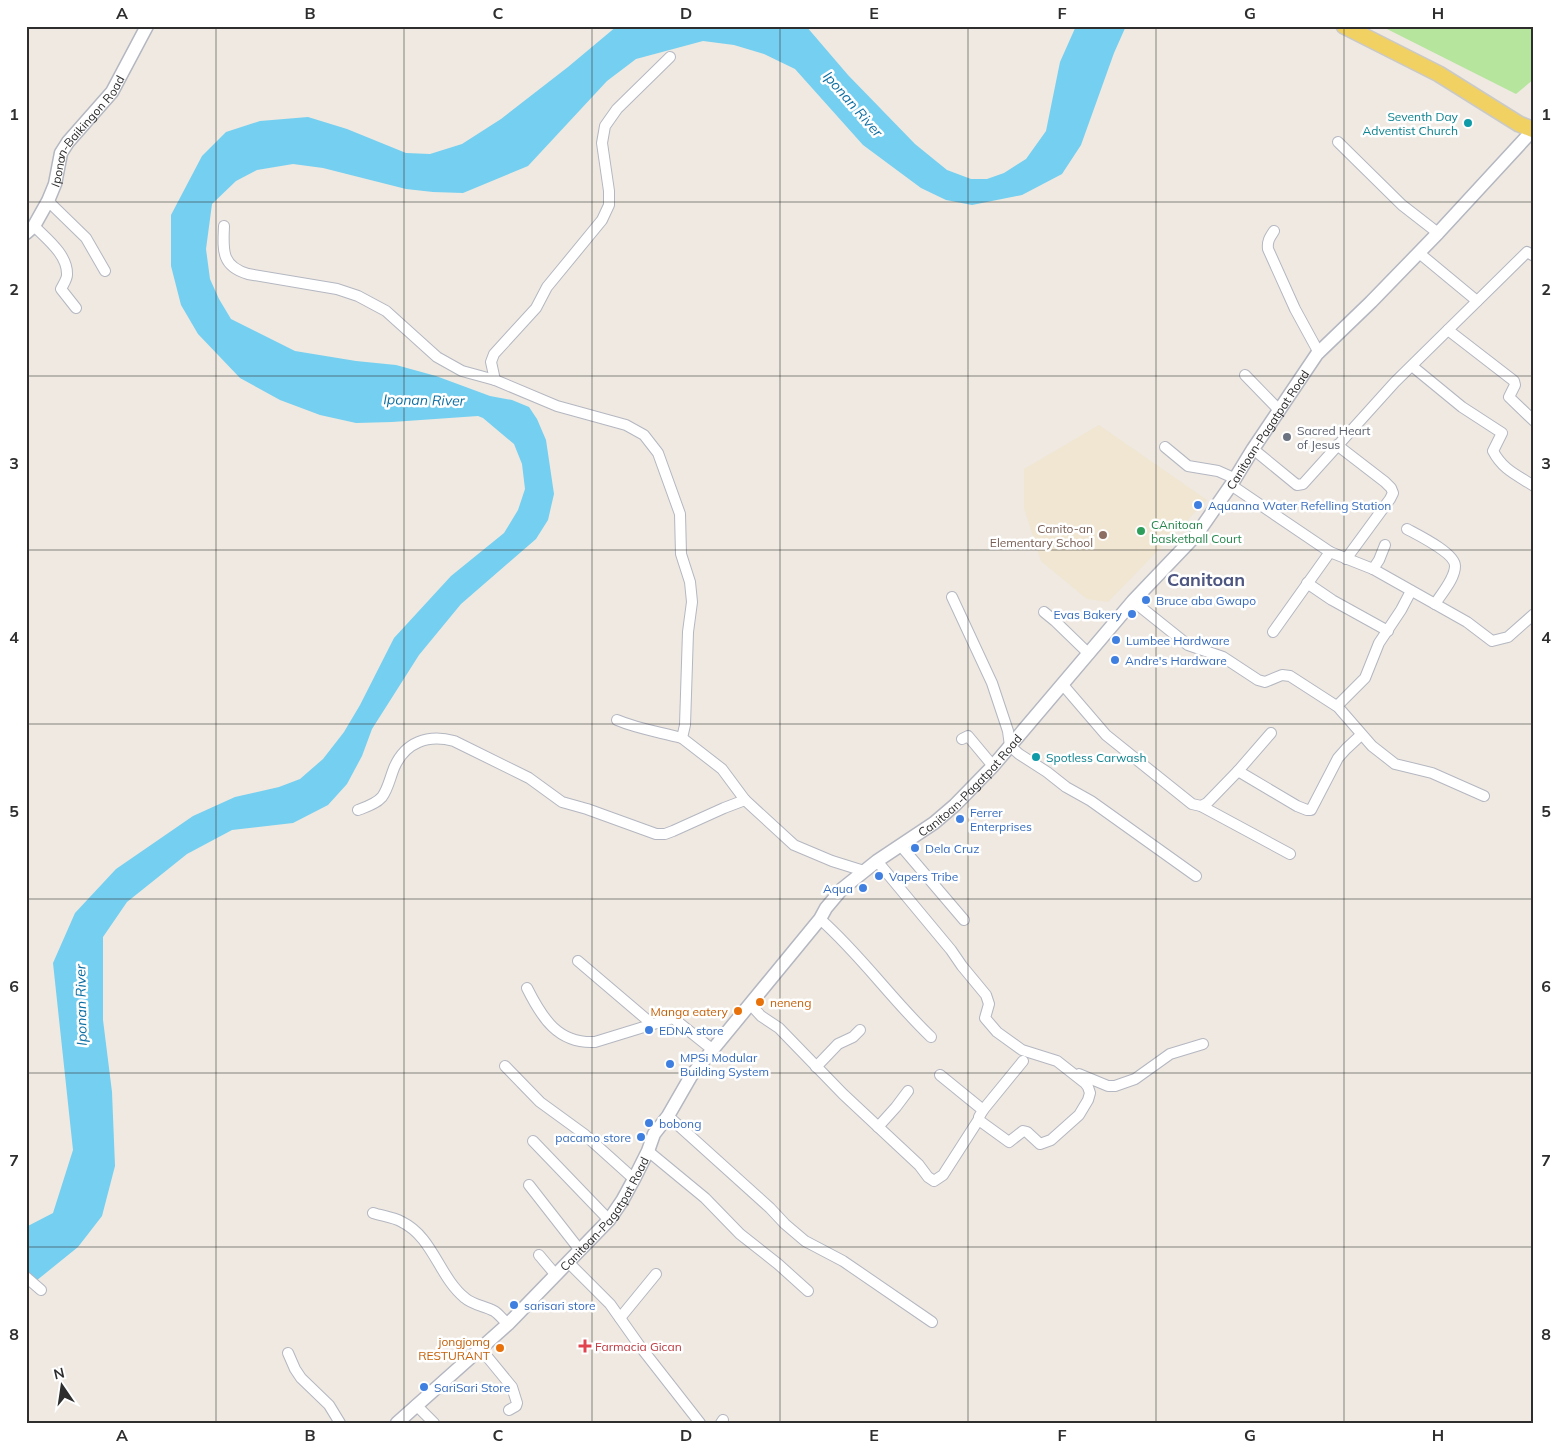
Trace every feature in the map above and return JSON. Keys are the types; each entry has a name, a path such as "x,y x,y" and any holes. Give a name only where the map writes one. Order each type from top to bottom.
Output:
{"main road":[{"path":"1344,26 1439,74 1519,124 1534,130"}],"street":[{"name":"Iponan-Baikingon Road","path":"30,230 48,201 55,184 61,153 68,142 112,92 148,26"},
{"path":"495,380 491,362 494,354 536,308 547,287 602,220 609,205 610,191 602,142 605,126 617,109 670,58"},
{"name":"Canitoan-Pagatpat Road","path":"397,1423 508,1324 609,1220 634,1179 654,1134 668,1116 691,1076 820,919 826,908 842,889 878,860 934,823 955,805 993,766 1134,601 1197,534 1319,352 1419,253 1534,130"},
{"path":"1338,142 1402,205 1438,233"},
{"path":"48,201 86,238 105,271"},
{"path":"224,226 223,245 230,265 236,271 337,289 363,298 386,310 438,357 462,372 495,380 557,406 626,425 651,442 658,453 680,514 682,554 692,593 685,726 682,738"},
{"path":"30,230 59,253 66,267 67,276 61,289 76,308"},
{"path":"1274,231 1269,238 1268,249 1295,309 1319,352"},
{"path":"1253,449 1297,485 1303,484 1412,366 1527,252 1534,256"},
{"path":"1419,253 1477,302"},
{"path":"1448,330 1514,381 1515,385 1509,397 1534,421"},
{"path":"1412,366 1462,407 1502,433 1494,451 1498,459 1504,468 1534,486"},
{"path":"1245,375 1279,410"},
{"path":"1337,446 1385,482 1393,493 1346,559"},
{"path":"1165,447 1188,466 1218,471 1330,552 1373,569 1467,622 1492,641 1508,638 1534,614"},
{"path":"1407,529 1438,547 1452,558 1454,562 1455,567 1452,578 1435,604"},
{"path":"1373,569 1379,560 1384,545"},
{"path":"1273,632 1330,552"},
{"path":"1307,583 1332,600 1388,631"},
{"path":"1337,706 1365,678 1379,643 1401,610 1411,590"},
{"path":"952,597 992,683 1008,731 1010,746 1066,787 1091,800 1196,876"},
{"path":"1134,601 1188,646 1222,657 1261,682 1285,675 1290,676 1337,706 1361,735 1395,764 1432,773 1484,796"},
{"path":"1044,612 1089,654"},
{"path":"1063,685 1106,735 1184,800 1201,806 1290,854"},
{"path":"617,720 641,729 654,730 682,738 727,774 746,800 794,845 824,858 864,871"},
{"path":"1201,806 1207,803 1238,771 1271,733"},
{"path":"1238,771 1292,803 1311,810 1338,758 1361,735"},
{"path":"962,739 968,736 993,766"},
{"path":"358,810 377,801 383,795 394,767 407,748 422,739 442,738 454,741 529,778 562,802 656,834 674,831 746,800"},
{"path":"901,846 964,920"},
{"path":"878,860 986,995 989,1004 985,1018 997,1032 1022,1050 1057,1061 1088,1087 1090,1093 1079,1115 1054,1139 1040,1144 1024,1131 1010,1142 1007,1142 940,1075"},
{"path":"820,919 846,942 908,1016 931,1037"},
{"path":"578,961 652,1024"},
{"path":"527,988 539,1012 547,1022 561,1035 575,1040 595,1042 673,1018 713,1050"},
{"path":"750,1005 761,1016 778,1028 919,1165 928,1178 934,1181 942,1175 981,1114 1023,1061"},
{"path":"816,1067 838,1044 853,1037 860,1030"},
{"path":"1073,1073 1086,1076 1108,1086 1115,1086 1135,1079 1170,1054 1203,1044"},
{"path":"505,1066 540,1102 584,1134 634,1179"},
{"path":"878,1127 908,1091"},
{"path":"668,1116 770,1208 784,1224 806,1241 842,1261 932,1322"},
{"path":"533,1141 609,1220"},
{"path":"648,1151 705,1198 740,1234 808,1291"},
{"path":"529,1185 579,1249"},
{"path":"372,1214 401,1221 415,1230 428,1245 445,1277 455,1288 466,1299 495,1311 508,1324"},
{"path":"539,1255 555,1274"},
{"path":"568,1262 610,1304 638,1345 700,1423"},
{"path":"620,1318 656,1274"},
{"path":"26,1277 41,1290"},
{"path":"480,1348 512,1387 517,1403 516,1406 509,1410"},
{"path":"288,1354 301,1378 329,1405 340,1423"},
{"path":"416,1405 434,1423"}],"shaded area":[{"name":"Canito-an Elementary School","path":"1099,425 1207,500 1108,602 1087,599 1041,561 1024,508 1024,469"}],"green space":[{"path":"1381,26 1534,26 1534,79 1516,94"}],"water":[{"name":"Iponan River","path":"617,26 806,26 848,75 915,144 947,170 971,179 987,179 1004,173 1026,159 1046,131 1060,62 1076,26 1126,26 1114,53 1081,145 1062,174 1022,195 972,205 946,200 921,188 863,145 795,69 764,54 734,45 703,41 636,59 607,81 528,166 463,193 406,189 323,168 293,164 257,170 236,181 212,204 206,249 210,279 231,319 295,351 356,361 396,365 436,376 490,396 512,400 529,407 537,419 546,440 554,494 548,520 536,539 461,604 419,655 372,729 362,756 347,784 328,805 293,823 232,830 187,854 127,902 103,937 103,1020 112,1092 115,1166 102,1216 78,1247 26,1287 26,1227 53,1213 73,1150 53,963 75,913 116,869 193,816 235,797 279,787 300,779 323,759 344,732 360,705 394,638 451,576 504,533 518,510 525,489 522,464 514,444 478,416 356,423 320,415 280,400 240,378 198,334 181,305 171,266 171,215 202,156 226,132 260,121 308,117 347,129 406,153 430,154 462,144 501,119"}],"place":[{"name":"Seventh Day Adventist Church","path":"1468,123"},
{"name":"Sacred Heart of Jesus","path":"1287,437"},
{"name":"Aquanna Water Refelling Station","path":"1198,505"},
{"name":"CAnitoan basketball Court","path":"1141,531"},
{"name":"Canito-an Elementary School","path":"1103,535"},
{"name":"Bruce aba Gwapo","path":"1146,600"},
{"name":"Evas Bakery","path":"1132,614"},
{"name":"Lumbee Hardware","path":"1116,640"},
{"name":"Andre's Hardware","path":"1115,660"},
{"name":"Spotless Carwash","path":"1036,757"},
{"name":"Ferrer Enterprises","path":"960,819"},
{"name":"Dela Cruz","path":"915,848"},
{"name":"Vapers Tribe","path":"879,876"},
{"name":"Aqua","path":"863,888"},
{"name":"neneng","path":"760,1002"},
{"name":"Manga eatery","path":"738,1011"},
{"name":"EDNA store","path":"649,1030"},
{"name":"MPSi Modular Building System","path":"670,1064"},
{"name":"bobong","path":"649,1123"},
{"name":"pacamo store","path":"641,1137"},
{"name":"sarisari store","path":"514,1305"},
{"name":"Farmacia Gican","path":"585,1346"},
{"name":"jongjomg RESTURANT","path":"500,1348"},
{"name":"SariSari Store","path":"424,1387"}],"district":[{"name":"Canitoan","path":"1206,579"}]}
